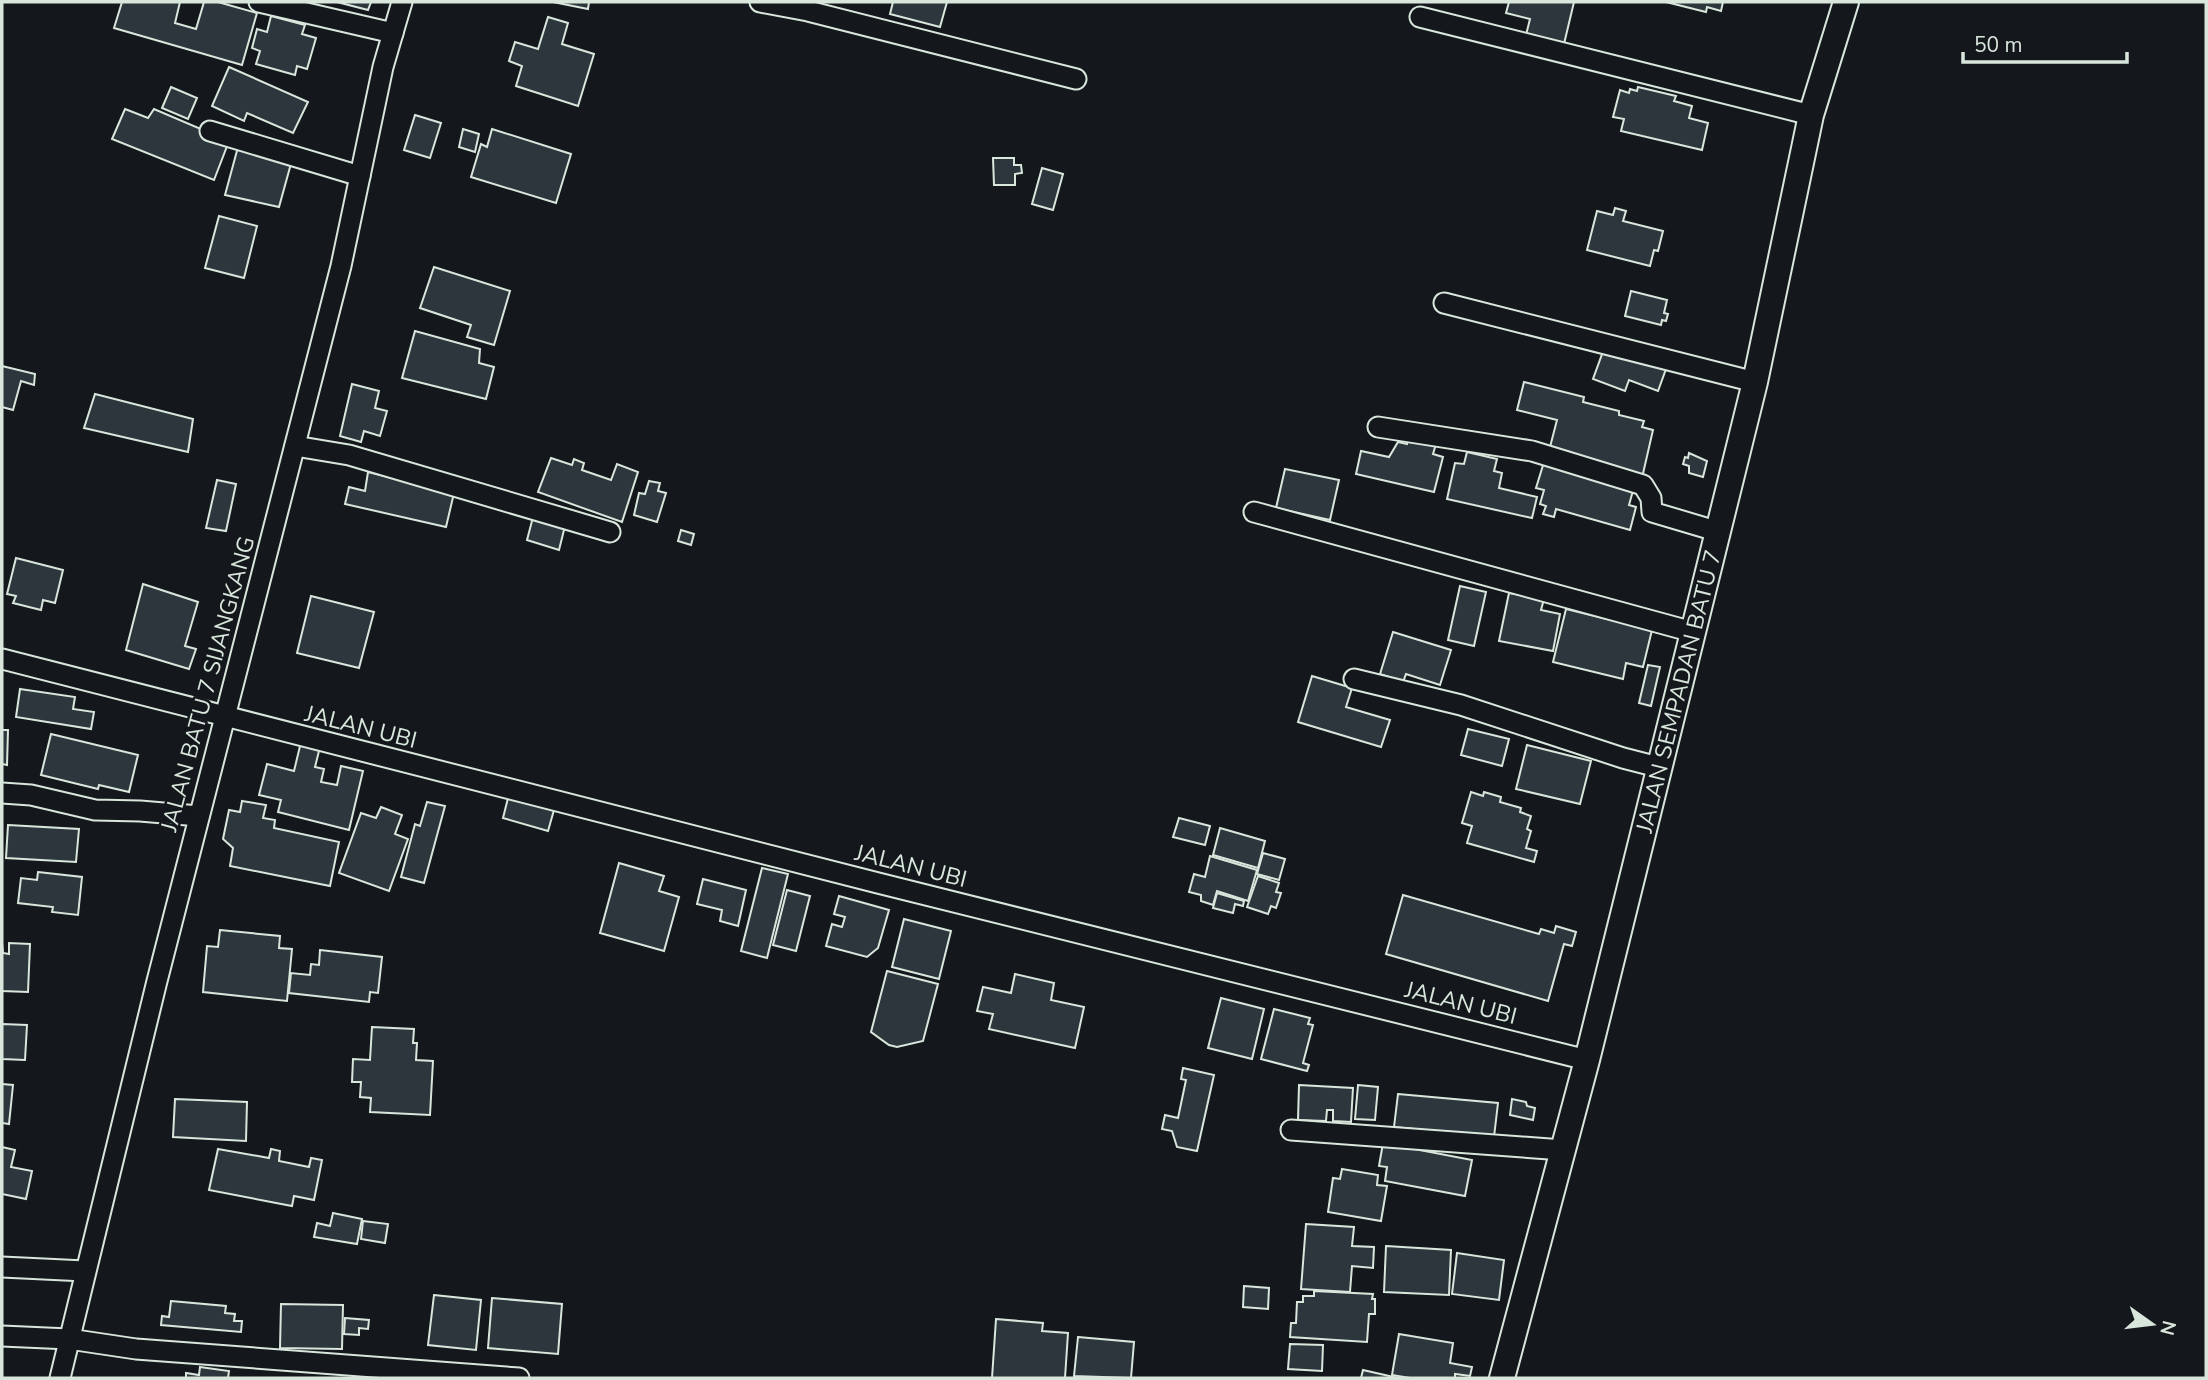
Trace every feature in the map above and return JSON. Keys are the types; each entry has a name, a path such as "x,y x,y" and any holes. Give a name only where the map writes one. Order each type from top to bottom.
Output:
{"street":[{"path":"259,2 393,33"},
{"name":"JALAN BATU 7 SIJANGKANG","path":"60,1378 224,717 341,266 383,67 402,2"},
{"path":"760,2 808,11 1076,79"},
{"name":"JALAN SEMPADAN BATU 7","path":"1502,1378 1587,1060 1755,382 1811,116 1846,2"},
{"path":"1420,17 1811,116"},
{"path":"210,131 360,176"},
{"path":"1444,303 1755,382"},
{"path":"1378,427 1544,455 1643,485 1651,498 1652,512 1716,531"},
{"path":"295,446 349,455 610,532"},
{"path":"1254,512 1693,632"},
{"name":"JALAN UBI","path":"2,659 905,890 1587,1060"},
{"path":"1353,679 1461,705 1658,767"},
{"path":"2,793 32,795 95,810 199,816"},
{"path":"1291,1130 1563,1150"},
{"path":"2,1267 85,1271"},
{"path":"2,1336 69,1339 136,1349 519,1378"}],"building":[{"path":"122,2 180,2 175,23 196,29 204,2 218,2 257,13 242,65 114,28"},
{"path":"337,2 371,2 368,10"},
{"path":"553,2 589,2 588,9"},
{"path":"893,2 947,2 940,27 890,14"},
{"path":"1509,2 1574,2 1564,44 1526,35 1530,19 1506,13"},
{"path":"1666,2 1723,2 1721,11 1707,7 1706,12"},
{"path":"271,16 305,25 302,34 316,38 307,69 297,66 295,75 256,64 260,51 252,48 257,29 267,32"},
{"path":"548,17 568,23 562,44 594,54 578,106 516,86 522,66 509,61 515,42 538,49"},
{"path":"229,67 308,102 293,133 247,113 244,121 212,106"},
{"path":"171,87 197,98 188,119 162,108"},
{"path":"1638,87 1676,96 1674,101 1692,106 1689,118 1708,123 1702,150 1621,131 1624,119 1613,117 1620,90 1629,93 1630,89 1637,91"},
{"path":"125,109 148,118 154,109 229,141 214,180 112,139"},
{"path":"415,115 441,123 430,158 404,150"},
{"path":"463,129 479,134 475,152 459,147"},
{"path":"492,129 571,154 556,203 471,177 481,144 487,147"},
{"path":"238,147 292,160 279,207 225,195"},
{"path":"993,158 1014,158 1014,165 1021,165 1022,173 1015,174 1015,185 994,185"},
{"path":"1042,168 1063,174 1053,210 1032,204"},
{"path":"1615,208 1626,211 1623,221 1663,231 1658,251 1654,250 1650,266 1587,250 1597,211 1613,215"},
{"path":"219,216 257,226 244,278 205,268"},
{"path":"434,267 510,291 494,345 467,337 471,325 420,308"},
{"path":"1631,291 1667,300 1664,313 1668,314 1666,321 1662,320 1661,325 1625,316"},
{"path":"415,331 480,349 479,363 494,367 486,399 402,378"},
{"path":"1605,346 1666,369 1658,391 1629,380 1625,391 1593,379"},
{"path":"2,366 35,374 34,385 21,381 13,410 2,407"},
{"path":"1524,382 1584,397 1583,402 1619,411 1619,415 1644,421 1642,427 1653,430 1642,478 1561,454 1562,450 1550,447 1557,420 1517,410"},
{"path":"352,384 379,391 375,408 387,411 380,436 364,431 361,442 340,436"},
{"path":"95,394 193,419 188,452 84,428"},
{"path":"1408,438 1436,444 1433,454 1443,457 1434,492 1356,474 1361,451 1389,457 1398,442 1407,444"},
{"path":"1467,452 1497,459 1494,471 1502,473 1499,488 1537,497 1532,518 1447,499 1455,463 1464,464"},
{"path":"1689,453 1707,461 1703,477 1689,473 1689,466 1683,464"},
{"path":"551,458 572,465 574,459 584,463 582,470 611,480 617,464 638,472 622,522 538,492"},
{"path":"1544,462 1634,487 1629,505 1636,507 1630,530 1556,509 1554,517 1543,514 1546,506 1540,504 1544,490 1536,488"},
{"path":"1285,469 1339,480 1330,520 1276,508"},
{"path":"368,472 454,493 446,527 345,504 349,487 365,491"},
{"path":"217,480 236,484 226,531 206,528"},
{"path":"649,481 660,483 658,491 666,493 657,522 634,515 639,493 645,494"},
{"path":"533,517 565,526 559,550 527,540"},
{"path":"681,530 694,534 691,545 678,541"},
{"path":"16,558 63,570 55,603 43,600 41,610 13,603 16,596 7,594"},
{"path":"143,584 198,602 185,646 196,649 189,669 126,650"},
{"path":"1460,586 1486,592 1474,646 1448,640"},
{"path":"1509,593 1544,599 1541,610 1560,614 1553,651 1499,641"},
{"path":"311,596 374,612 359,668 297,653"},
{"path":"1566,609 1652,630 1643,667 1626,663 1623,679 1553,662"},
{"path":"1393,632 1451,650 1440,685 1406,674 1403,682 1380,674"},
{"path":"1648,665 1660,667 1651,706 1639,703"},
{"path":"1312,676 1352,688 1346,707 1390,720 1381,747 1298,722"},
{"path":"20,689 75,697 73,709 94,712 91,729 16,717"},
{"path":"1468,729 1509,739 1502,766 1461,755"},
{"path":"2,730 8,730 7,765 2,764"},
{"path":"51,734 138,755 129,792 99,785 98,789 41,775"},
{"path":"301,742 320,747 315,767 324,769 321,782 337,785 341,766 363,771 349,830 278,812 281,800 259,795 267,764 294,771"},
{"path":"1527,745 1591,761 1580,804 1516,789"},
{"path":"1471,792 1483,796 1484,792 1501,797 1500,802 1521,808 1520,812 1531,816 1527,829 1531,831 1526,848 1537,851 1534,862 1467,843 1472,826 1462,823"},
{"path":"508,798 554,810 548,831 503,818"},
{"path":"242,801 266,805 263,818 275,820 274,828 339,842 330,886 230,866 233,848 223,839 229,810 240,812"},
{"path":"427,802 445,806 424,883 401,877 415,824 420,826"},
{"path":"381,807 402,815 395,834 408,839 389,891 339,873 361,813 376,818"},
{"path":"1179,818 1210,826 1205,845 1173,837"},
{"path":"8,825 79,829 76,862 6,858"},
{"path":"1220,828 1265,841 1258,868 1213,855"},
{"path":"1263,853 1285,859 1279,880 1257,874"},
{"path":"1210,856 1257,870 1248,901 1217,891 1213,905 1201,901 1201,895 1189,892 1194,874 1205,877"},
{"path":"619,863 664,876 659,891 679,897 664,951 600,933"},
{"path":"762,868 788,874 767,958 741,951"},
{"path":"38,872 82,877 78,915 52,912 53,907 18,903 21,878 37,880"},
{"path":"1258,876 1279,883 1276,892 1281,893 1276,908 1271,906 1268,914 1247,907"},
{"path":"703,879 746,890 738,926 720,921 722,910 697,904"},
{"path":"787,890 810,896 796,951 773,945"},
{"path":"1217,893 1244,901 1243,906 1235,904 1233,913 1213,908"},
{"path":"1403,895 1539,934 1541,929 1554,933 1556,926 1576,932 1572,946 1564,944 1548,1001 1386,954"},
{"path":"839,896 889,910 878,948 867,957 826,946 832,924 842,927 845,917 834,914"},
{"path":"904,919 951,931 939,979 892,967"},
{"path":"220,930 280,936 279,948 292,949 287,1001 203,992 207,946 218,947"},
{"path":"2,943 3,953 9,954 9,943 30,944 28,992 2,991"},
{"path":"320,950 382,957 378,993 370,992 369,1002 289,993 291,973 310,975 311,964 319,965"},
{"path":"887,971 938,984 923,1041 897,1047 889,1045 871,1032"},
{"path":"1015,974 1054,983 1051,1000 1084,1007 1075,1048 989,1029 993,1014 977,1011 983,987 1011,993"},
{"path":"1221,998 1264,1009 1252,1059 1208,1048"},
{"path":"1274,1009 1310,1018 1308,1024 1313,1025 1303,1063 1309,1065 1307,1071 1261,1059"},
{"path":"2,1024 27,1025 25,1060 2,1059"},
{"path":"372,1027 414,1029 416,1060 433,1061 430,1115 370,1112 371,1098 360,1097 361,1082 352,1082 353,1059 370,1060"},
{"path":"1183,1068 1214,1075 1197,1151 1177,1147 1172,1131 1162,1129 1165,1115 1178,1118 1186,1080 1181,1079"},
{"path":"2,1084 13,1085 9,1124 2,1123"},
{"path":"1299,1085 1353,1088 1351,1122 1333,1121 1333,1110 1327,1110 1326,1121 1298,1120"},
{"path":"1358,1085 1378,1087 1375,1120 1355,1119"},
{"path":"1398,1094 1498,1103 1494,1137 1394,1127"},
{"path":"175,1099 247,1102 246,1141 173,1137"},
{"path":"1512,1099 1526,1102 1527,1106 1535,1108 1533,1120 1510,1115"},
{"path":"1383,1143 1472,1160 1465,1196 1385,1181 1387,1167 1379,1166"},
{"path":"2,1147 15,1150 11,1167 32,1171 26,1199 2,1194"},
{"path":"218,1149 269,1158 271,1149 280,1151 279,1161 309,1167 311,1158 322,1160 314,1200 294,1196 292,1206 209,1190"},
{"path":"1342,1169 1378,1175 1377,1185 1387,1186 1381,1221 1328,1212 1333,1178 1340,1179"},
{"path":"333,1213 362,1219 357,1244 314,1237 317,1223 330,1226"},
{"path":"363,1221 388,1224 385,1243 361,1239"},
{"path":"1306,1224 1354,1227 1352,1246 1374,1247 1373,1268 1352,1266 1350,1292 1301,1289"},
{"path":"1386,1246 1451,1250 1449,1295 1384,1292"},
{"path":"1457,1253 1504,1260 1499,1300 1452,1294"},
{"path":"1244,1286 1269,1288 1268,1309 1243,1307"},
{"path":"1314,1291 1373,1294 1375,1314 1369,1314 1367,1342 1290,1337 1291,1323 1296,1323 1297,1302 1303,1302 1303,1296 1314,1296"},
{"path":"434,1295 481,1300 476,1350 428,1345"},
{"path":"492,1298 562,1304 558,1354 488,1348"},
{"path":"171,1301 226,1306 225,1313 235,1314 234,1321 242,1321 241,1332 161,1325 162,1316 169,1317"},
{"path":"281,1304 343,1305 342,1349 280,1348"},
{"path":"345,1318 369,1320 368,1329 359,1328 359,1335 344,1334"},
{"path":"996,1319 1043,1323 1042,1331 1068,1333 1065,1378 992,1378"},
{"path":"1399,1334 1453,1343 1450,1363 1472,1367 1470,1376 1455,1374 1455,1378 1410,1378 1392,1375"},
{"path":"1078,1337 1134,1342 1131,1378 1074,1376"},
{"path":"1290,1344 1323,1345 1322,1371 1288,1369"},
{"path":"200,1367 229,1371 228,1378 186,1378 186,1373 199,1375"},
{"path":"1363,1370 1398,1378 1361,1378"}]}
